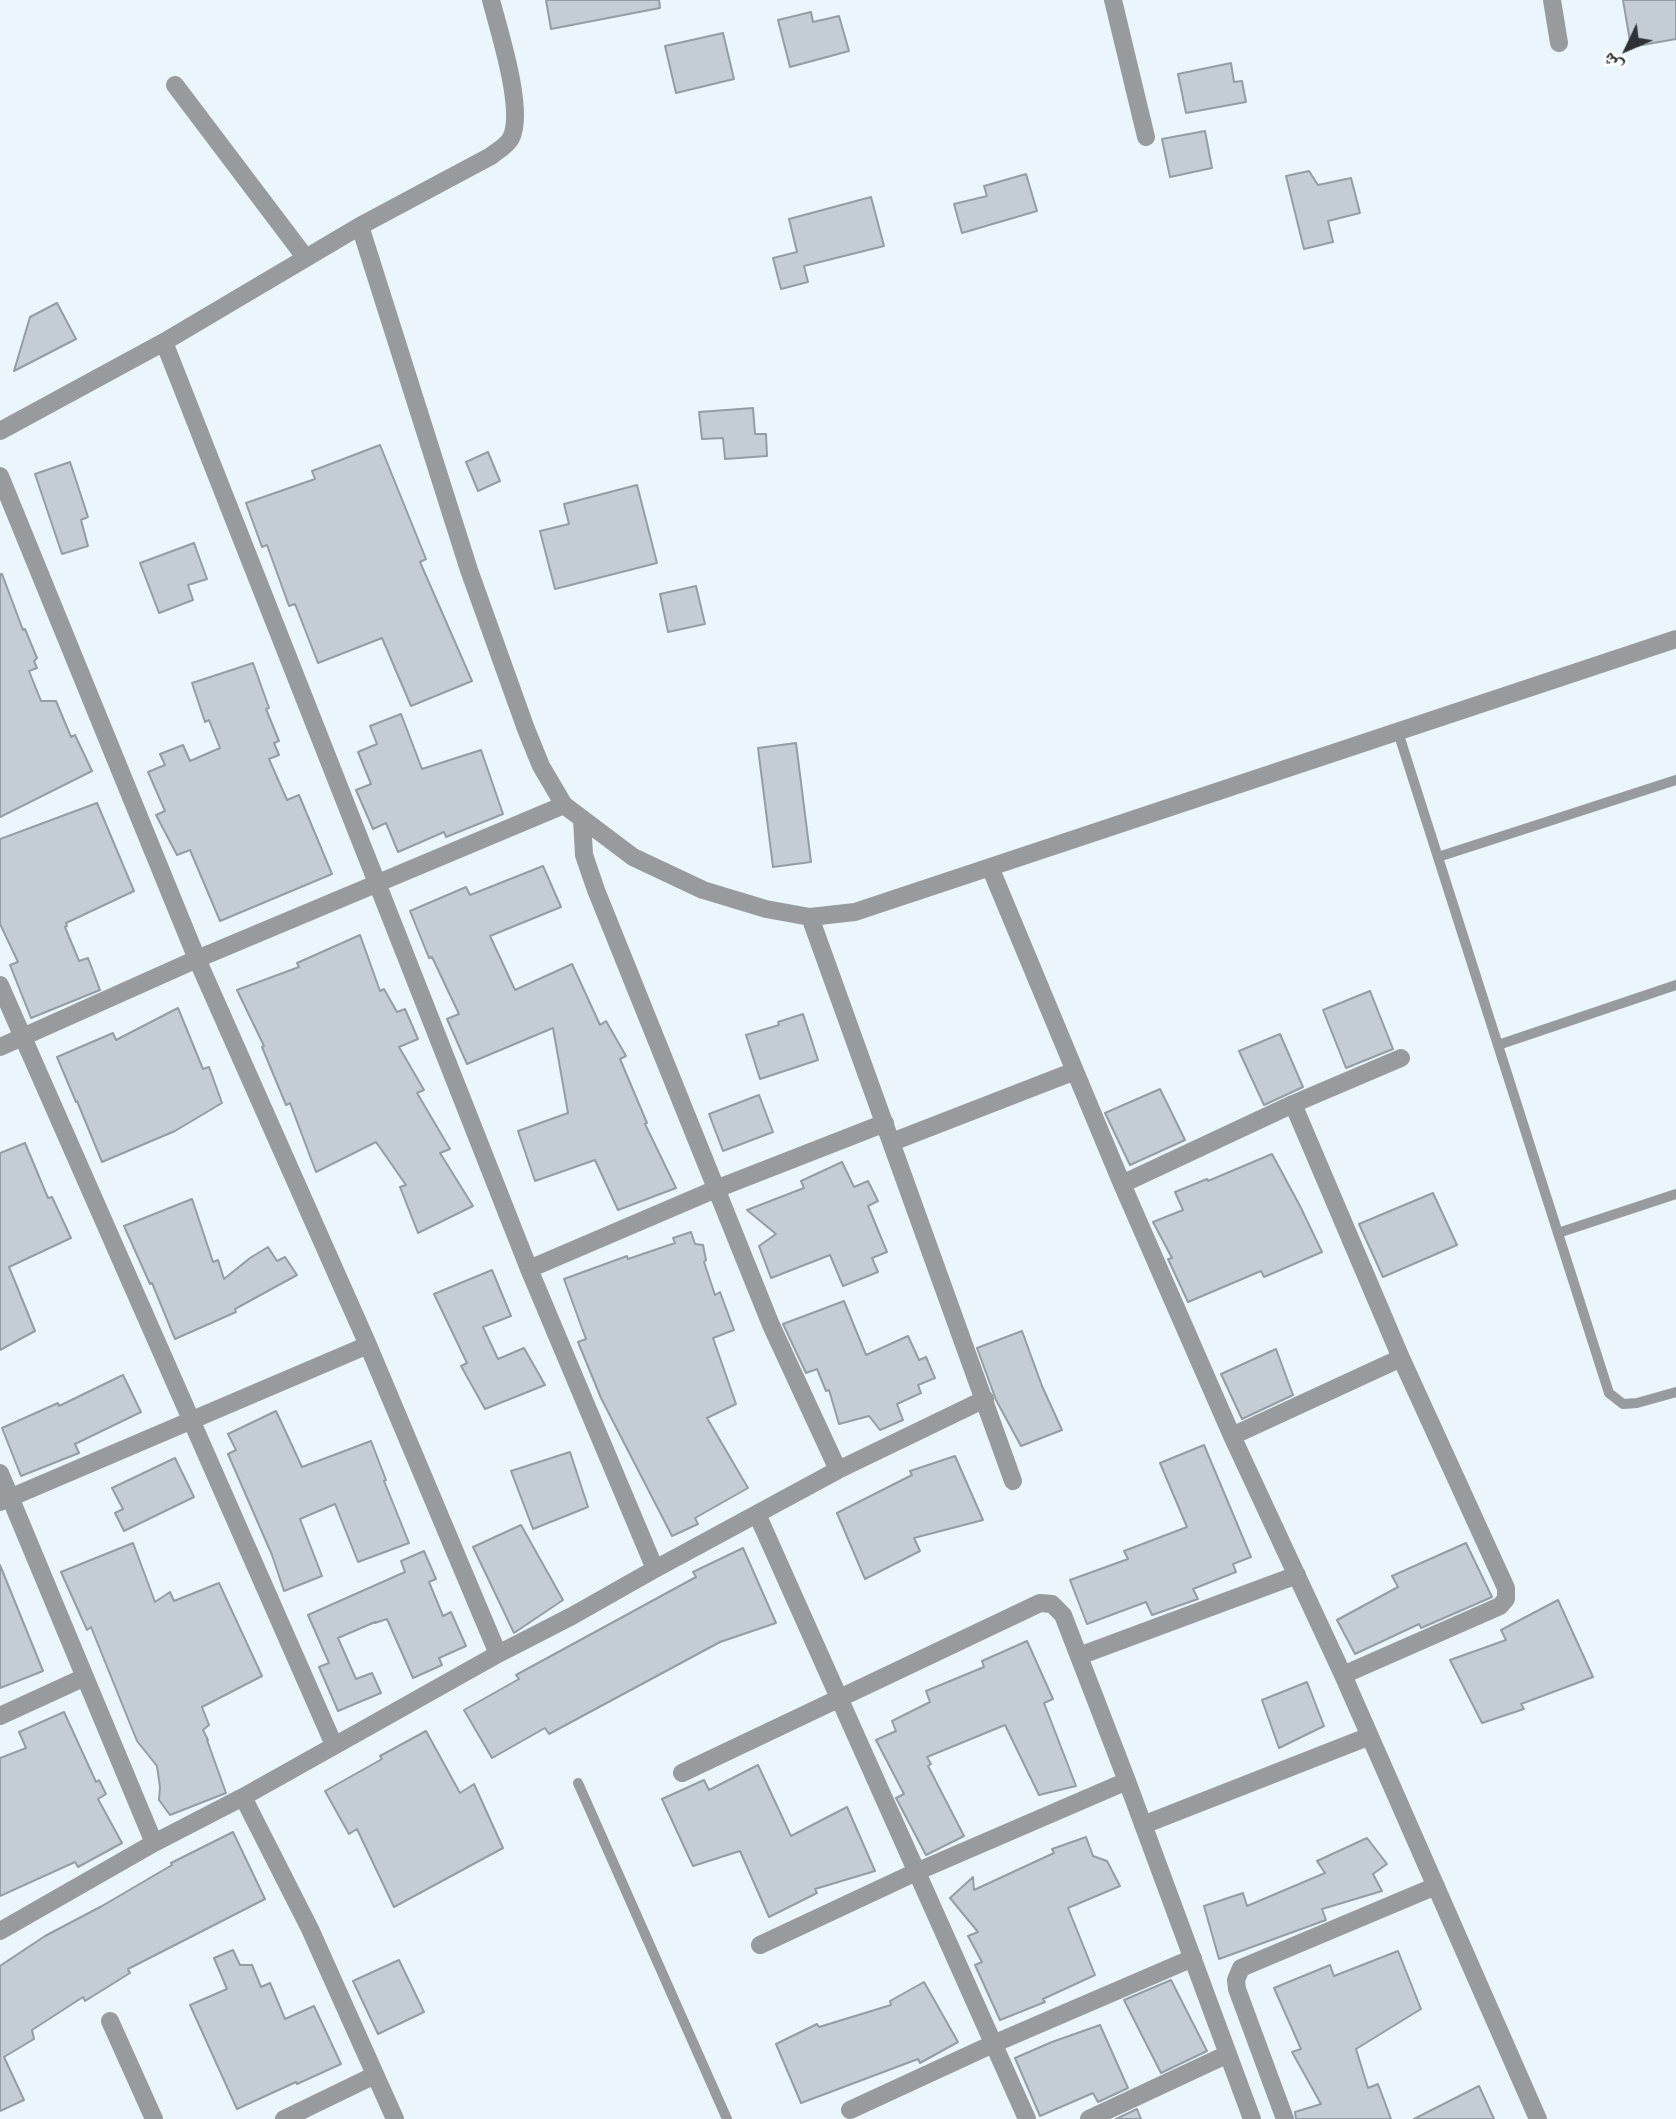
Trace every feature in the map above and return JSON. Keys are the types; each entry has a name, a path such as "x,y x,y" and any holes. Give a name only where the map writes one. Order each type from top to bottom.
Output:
{"street":[{"path":"0,430 164,342 359,226 491,156 511,139 516,103 491,0"},
{"path":"1113,0 1146,137"},
{"path":"1552,0 1559,43"},
{"path":"175,85 305,257"},
{"path":"359,226 468,570 541,766 564,805 582,819 633,857 703,890 766,909 810,917 855,912 1676,639"},
{"path":"164,342 528,1269 655,1569"},
{"path":"0,476 197,959 368,1346 498,1654"},
{"path":"0,1047 376,882 564,805"},
{"path":"582,819 584,855 596,890 771,1325 838,1471"},
{"path":"989,867 1122,1184 1232,1436 1370,1735 1538,2119"},
{"path":"810,917 1013,1481"},
{"path":"0,985 334,1745"},
{"path":"1122,1184 1293,1104 1401,1058"},
{"path":"892,1142 1074,1071"},
{"path":"1293,1104 1401,1358 1506,1588 1506,1598 1500,1606 1343,1675"},
{"path":"528,1269 716,1189 885,1123"},
{"path":"5,1499 368,1346"},
{"path":"1232,1436 1401,1358"},
{"path":"0,1931 154,1843 243,1797 655,1569 838,1471 985,1399"},
{"path":"0,1474 5,1499 85,1677 154,1843"},
{"path":"757,1514 1027,2119"},
{"path":"1079,1657 1297,1575"},
{"path":"681,1773 1040,1603 1052,1604 1063,1615 1252,2119"},
{"path":"0,1716 85,1677"},
{"path":"1143,1825 1370,1735"},
{"path":"760,1945 916,1872 1127,1782"},
{"path":"243,1797 310,1929 395,2119"},
{"path":"1284,2119 1237,1989 1236,1980 1241,1968 1436,1886"},
{"path":"850,2110 993,2044 1193,1958"},
{"path":"110,2021 154,2119"},
{"path":"1089,2119 1228,2054"},
{"path":"285,2119 375,2075"}],"lane":[{"path":"1398,732 1609,1393 1623,1404 1637,1403 1676,1392"},
{"path":"1438,857 1676,780"},
{"path":"1498,1045 1676,985"},
{"path":"1558,1233 1676,1194"},
{"path":"578,1783 727,2119"}],"building":[{"path":"546,0 659,0 660,8 551,29"},
{"path":"1623,0 1676,0 1676,39 1631,47"},
{"path":"811,12 813,22 839,16 849,51 790,67 778,20"},
{"path":"723,33 734,79 676,93 665,46"},
{"path":"1231,63 1234,82 1242,81 1246,102 1186,113 1178,74"},
{"path":"1205,131 1212,168 1170,177 1162,139"},
{"path":"1309,171 1318,185 1351,178 1360,213 1328,221 1333,242 1304,249 1286,176"},
{"path":"1026,174 1037,211 962,233 954,204 987,196 984,186"},
{"path":"871,197 884,246 804,266 808,282 781,289 773,258 797,252 789,219"},
{"path":"57,303 76,339 14,371 30,317"},
{"path":"753,408 755,434 766,434 767,456 725,459 723,438 702,439 699,412"},
{"path":"380,445 426,559 420,562 472,681 411,706 382,638 318,663 295,604 289,606 267,545 262,547 246,503 315,479 312,471"},
{"path":"488,452 500,481 478,491 466,462"},
{"path":"70,462 88,517 81,520 88,546 62,554 35,474"},
{"path":"637,485 657,563 555,589 540,531 569,524 564,504"},
{"path":"194,543 207,579 188,585 193,600 159,613 140,563"},
{"path":"0,574 37,658 34,661 37,668 29,671 41,701 56,701 71,737 75,735 92,771 0,817"},
{"path":"696,586 705,624 668,632 660,594"},
{"path":"253,663 269,708 266,709 279,741 274,743 279,755 269,759 287,800 299,795 332,874 220,921 190,850 177,855 156,815 165,811 148,772 165,765 160,754 183,745 190,761 220,748 209,720 205,722 192,683"},
{"path":"401,714 422,769 481,750 503,814 446,837 444,832 398,852 386,823 373,829 356,790 371,784 358,752 377,744 370,726"},
{"path":"796,743 811,862 773,867 758,748"},
{"path":"97,803 134,891 66,923 65,927 79,961 88,958 100,990 31,1018 10,965 18,962 0,924 0,839"},
{"path":"543,866 561,907 490,936 515,990 572,964 600,1025 606,1021 626,1056 620,1059 647,1123 645,1124 676,1188 618,1210 595,1160 535,1181 518,1131 568,1113 553,1028 467,1064 447,1019 459,1014 432,957 429,958 410,911 466,887 470,895"},
{"path":"360,935 380,991 384,989 397,1012 405,1009 418,1039 399,1047 424,1090 417,1093 450,1149 440,1153 473,1206 418,1233 400,1187 406,1185 376,1142 316,1172 290,1103 286,1105 262,1047 264,1046 237,990 299,967 297,963"},
{"path":"1370,991 1393,1049 1346,1068 1323,1010"},
{"path":"178,1008 203,1069 209,1067 222,1103 175,1131 102,1162 57,1057 113,1033 116,1040"},
{"path":"803,1014 818,1060 760,1079 746,1035"},
{"path":"1280,1034 1303,1087 1264,1105 1239,1051"},
{"path":"1160,1089 1185,1140 1130,1165 1105,1113"},
{"path":"759,1095 773,1132 723,1151 709,1114"},
{"path":"25,1143 48,1198 52,1197 71,1238 9,1267 35,1331 0,1350 0,1153"},
{"path":"1272,1154 1322,1252 1264,1277 1261,1271 1188,1302 1168,1259 1172,1258 1153,1222 1183,1210 1175,1192"},
{"path":"842,1162 854,1187 868,1181 878,1201 868,1206 887,1252 872,1258 878,1272 843,1286 830,1255 771,1278 759,1246 776,1234 747,1210 804,1188 801,1181"},
{"path":"1433,1193 1457,1245 1383,1277 1359,1224"},
{"path":"192,1199 213,1262 218,1260 224,1279 268,1247 277,1261 285,1257 297,1275 235,1309 236,1312 175,1339 124,1226"},
{"path":"691,1232 695,1244 703,1245 706,1260 704,1262 715,1295 720,1292 734,1330 713,1338 736,1404 707,1418 748,1488 695,1518 698,1524 672,1536 601,1398 578,1342 586,1339 564,1279 627,1256 628,1259 675,1243 673,1238"},
{"path":"492,1270 511,1316 483,1327 498,1359 524,1348 545,1385 485,1409 461,1366 467,1363 434,1294"},
{"path":"844,1301 866,1355 908,1336 919,1360 926,1357 935,1378 918,1385 921,1393 897,1404 903,1420 880,1430 869,1416 839,1424 829,1390 826,1391 817,1369 806,1373 783,1324"},
{"path":"1022,1331 1062,1430 1021,1446 996,1400 977,1348"},
{"path":"1276,1349 1293,1395 1242,1419 1221,1374"},
{"path":"123,1375 141,1412 75,1444 79,1453 21,1476 2,1428 58,1403 59,1406"},
{"path":"276,1411 302,1467 371,1441 409,1543 358,1562 335,1504 300,1519 322,1576 284,1591 272,1555 228,1454 236,1450 228,1434"},
{"path":"1204,1445 1251,1557 1233,1564 1236,1572 1193,1589 1198,1599 1152,1615 1146,1602 1087,1624 1070,1580 1128,1559 1124,1551 1187,1527 1160,1463"},
{"path":"570,1452 588,1507 533,1529 511,1471"},
{"path":"955,1456 983,1520 914,1538 920,1551 865,1579 837,1513 912,1475 910,1471"},
{"path":"175,1458 194,1497 124,1531 115,1513 123,1509 112,1488"},
{"path":"521,1525 563,1600 514,1633 473,1547"},
{"path":"133,1543 155,1602 170,1592 174,1601 219,1583 262,1676 202,1707 209,1725 203,1730 226,1793 170,1815 159,1800 157,1766 137,1741 91,1627 87,1630 61,1572"},
{"path":"1466,1543 1492,1597 1421,1628 1419,1624 1355,1654 1337,1620 1398,1587 1392,1576"},
{"path":"743,1548 776,1623 720,1642 549,1734 545,1728 492,1758 464,1710 519,1679 516,1675 696,1577 693,1572"},
{"path":"424,1551 436,1579 429,1582 443,1616 451,1612 466,1646 439,1658 442,1665 413,1678 387,1619 338,1638 356,1679 372,1673 381,1693 338,1711 319,1667 329,1663 308,1615 405,1572 401,1561"},
{"path":"0,1565 43,1671 0,1688"},
{"path":"1558,1600 1593,1677 1521,1704 1524,1709 1482,1723 1450,1660 1506,1640 1501,1630"},
{"path":"1027,1641 1053,1699 1044,1703 1076,1786 1039,1795 1005,1725 927,1757 931,1764 928,1766 964,1836 926,1855 896,1798 904,1794 876,1740 896,1731 892,1721 930,1702 926,1691 984,1667 982,1661"},
{"path":"1307,1682 1324,1726 1279,1748 1262,1700"},
{"path":"64,1712 96,1782 99,1780 106,1794 98,1799 122,1843 78,1867 75,1862 0,1896 0,1758 26,1748 19,1732"},
{"path":"426,1731 460,1793 474,1784 503,1848 394,1907 357,1829 349,1834 325,1791"},
{"path":"758,1765 791,1836 847,1807 875,1871 815,1889 817,1893 769,1917 740,1851 693,1866 662,1799 704,1780 709,1790"},
{"path":"233,1832 265,1899 128,1969 130,1973 85,2001 83,1997 32,2030 34,2039 4,2057 24,2100 0,2111 0,1966 45,1936 102,1906 172,1865 171,1863"},
{"path":"1086,1837 1093,1856 1107,1861 1120,1886 1068,1908 1095,1975 1043,1999 1045,2002 1000,2020 975,1965 982,1962 968,1936 978,1932 950,1898 973,1877 974,1890 1054,1853 1052,1849"},
{"path":"1367,1838 1387,1864 1373,1874 1382,1891 1322,1909 1326,1920 1219,1959 1204,1906 1243,1893 1247,1906 1325,1873 1317,1861"},
{"path":"233,1950 240,1965 252,1965 261,1987 270,1983 285,2019 314,2006 341,2064 237,2109 190,2005 227,1989 214,1958"},
{"path":"1398,1951 1421,2009 1356,2049 1368,2088 1378,2084 1391,2119 1296,2119 1295,2112 1321,2104 1292,2052 1301,2049 1274,1988 1330,1965 1334,1976"},
{"path":"399,1960 424,2012 378,2034 353,1981"},
{"path":"1171,1980 1207,2051 1161,2073 1124,2000"},
{"path":"924,1982 958,2042 920,2063 918,2059 801,2103 776,2044 817,2024 819,2027 891,2005 890,2001"},
{"path":"1100,2025 1128,2088 1098,2102 1093,2093 1040,2116 1015,2058"},
{"path":"1479,2086 1494,2119 1414,2119"},
{"path":"1137,2109 1141,2119 1116,2119"}]}
